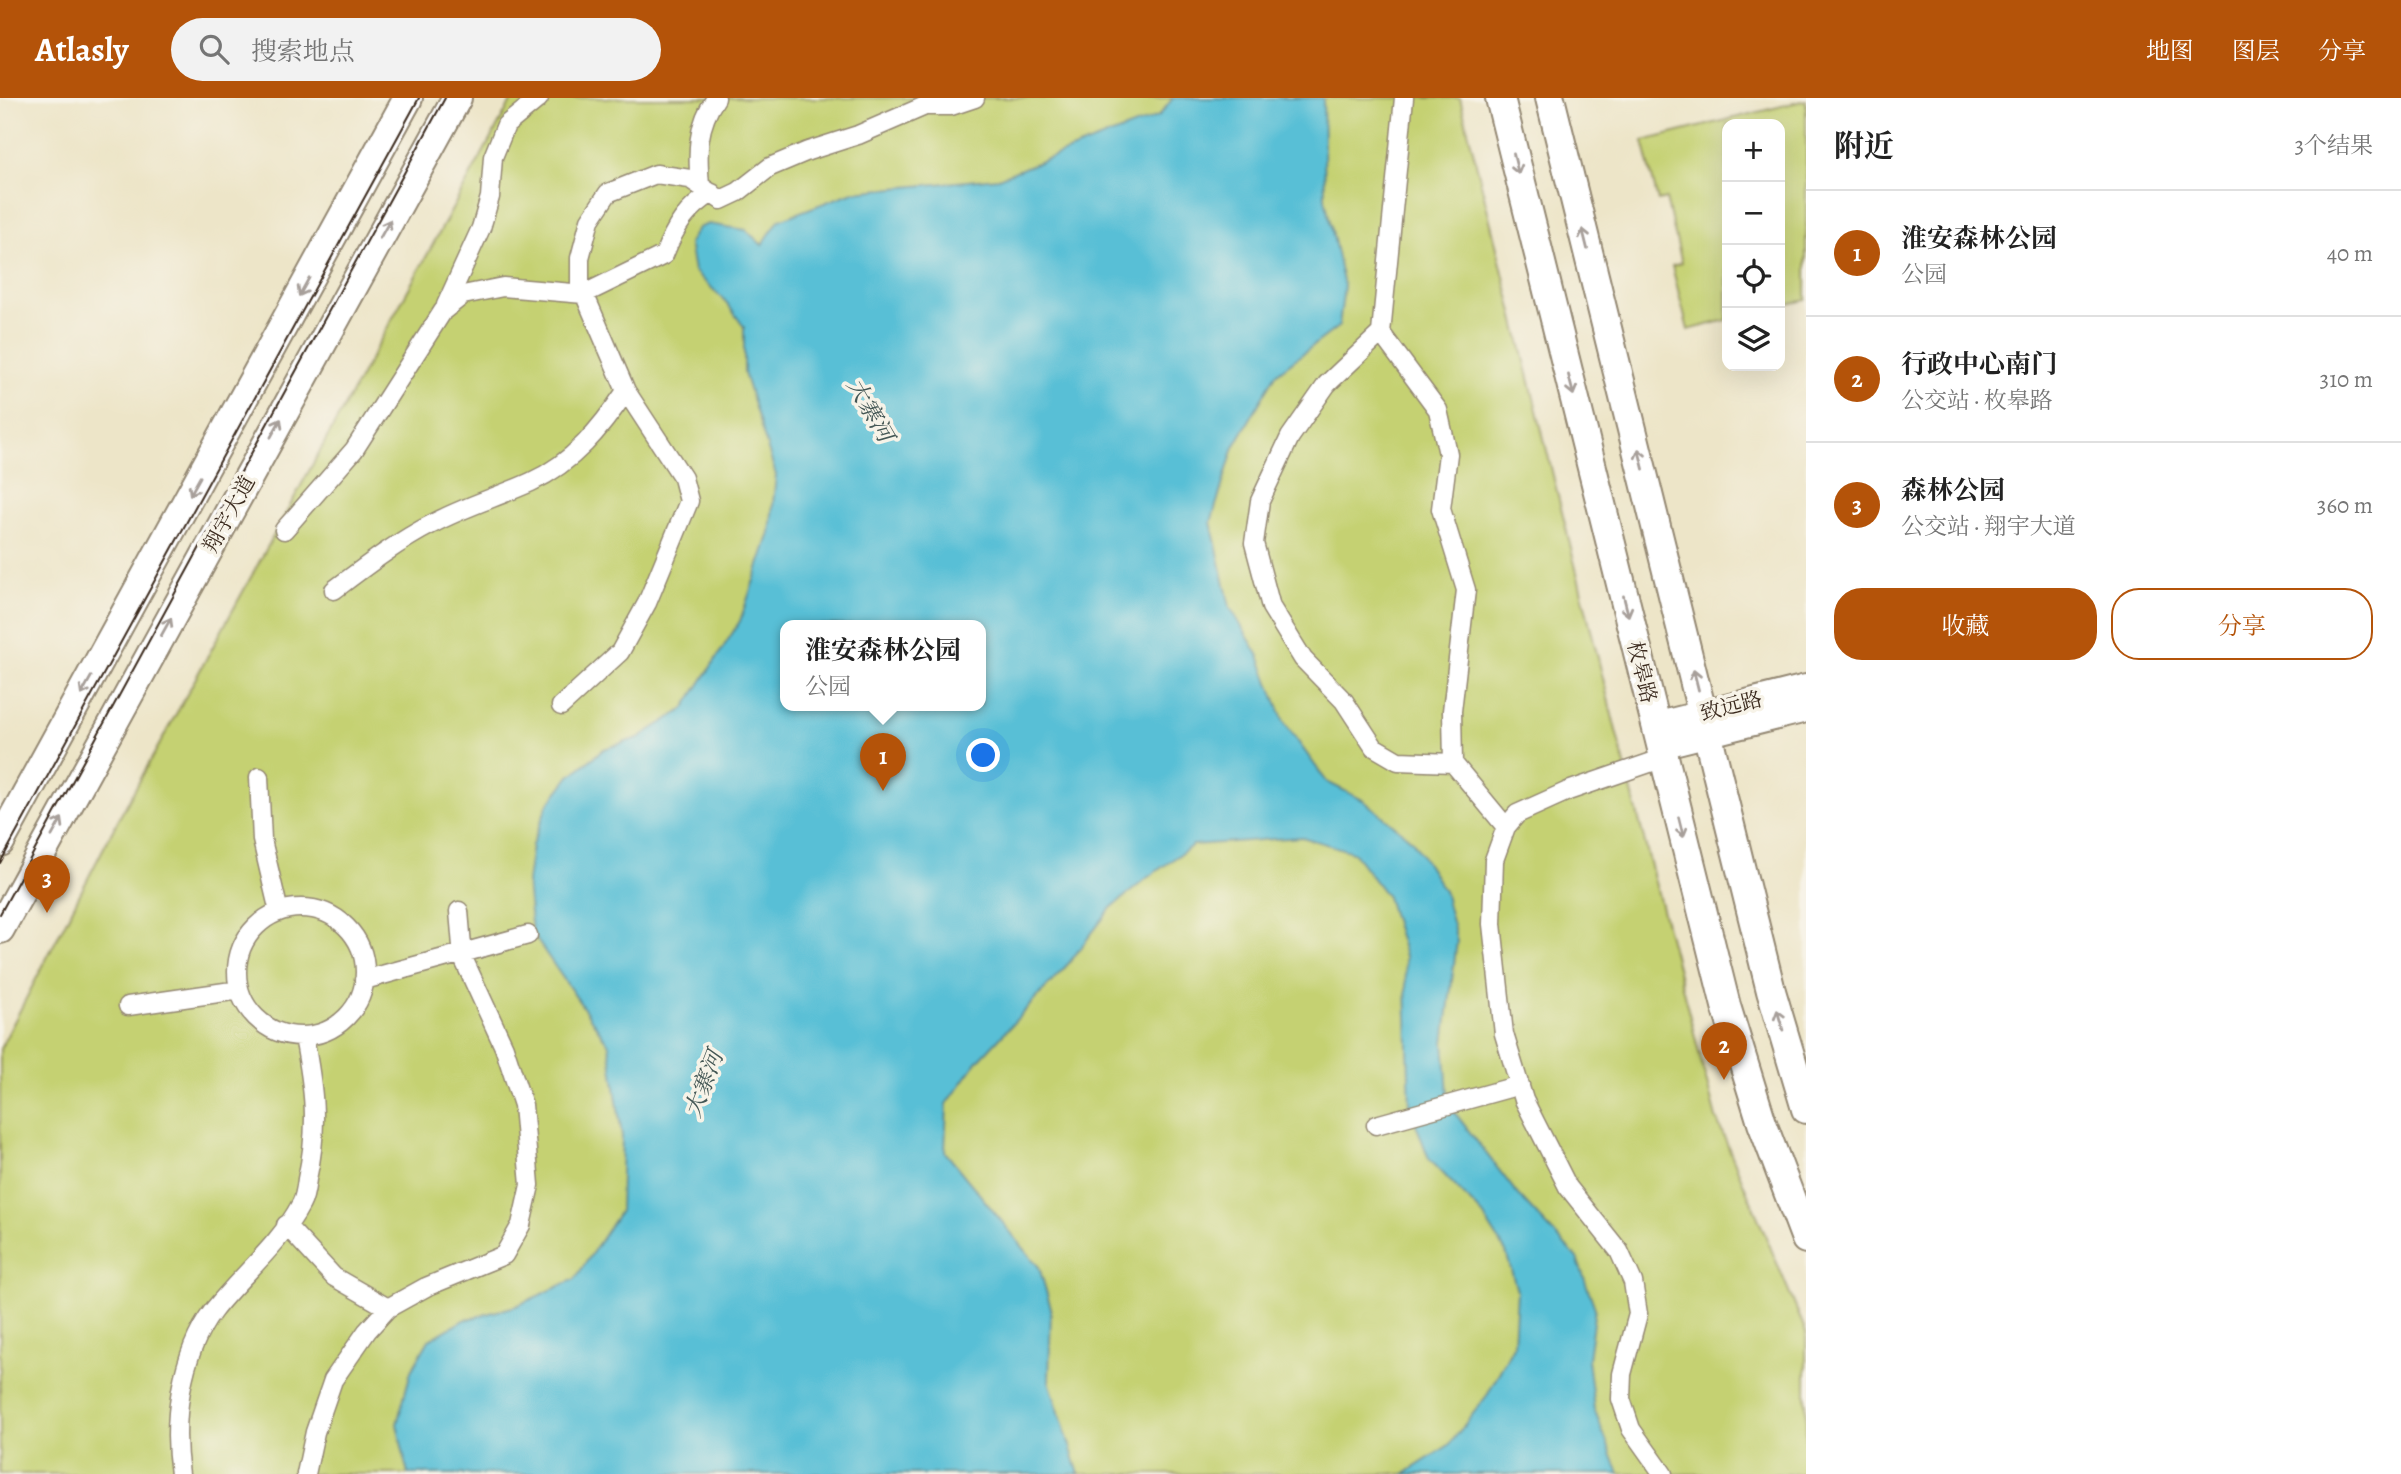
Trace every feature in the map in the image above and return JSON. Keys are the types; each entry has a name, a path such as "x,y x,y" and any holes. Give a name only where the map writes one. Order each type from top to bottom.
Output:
{"main road":[{"name":"翔宇大道","path":"0,842 408,98"},
{"name":"翔宇大道","path":"0,929 457,98"},
{"name":"枚皋路","path":"1500,98 1727,1006 1762,1123 1806,1239"},
{"path":"1550,98 1707,723 1771,991 1806,1109"}],"street":[{"path":"284,530 354,450 443,311 481,228 490,197 493,157 506,125 539,98"},
{"path":"706,189 697,153 704,116 716,98"},
{"path":"561,706 620,652 647,603 689,501 683,478 626,391 580,284 580,258 590,220 608,193 656,174 690,179 722,200 769,167 925,106 951,106 975,98"},
{"path":"1404,98 1381,333 1327,384 1290,437 1260,501 1254,543 1271,607 1303,659 1344,701 1374,747 1398,761 1453,763"},
{"path":"443,311 463,295 503,286 583,294 664,256 675,227 706,189"},
{"path":"1381,333 1438,410 1448,454 1441,509 1466,590 1452,711 1453,763 1506,827"},
{"path":"334,590 383,553 433,522 533,481 570,457 599,431 626,391"},
{"name":"致远路","path":"1660,743 1806,687"},
{"path":"1707,723 1806,710"},
{"path":"1660,743 1517,814 1506,827 1494,860 1492,925 1504,1034 1520,1085 1568,1187 1619,1251 1633,1282 1638,1314 1622,1374 1621,1399 1630,1429 1663,1474"},
{"path":"259,777 262,840 279,912"},
{"path":"310,908 330,914 348,927 360,945 365,965 364,980 356,1006 343,1021 325,1032 304,1037 283,1034 264,1024 249,1009 239,990 237,969 241,948 252,929 279,912 310,908"},
{"path":"306,1474 316,1432 334,1380 366,1331 388,1308 426,1287 505,1255 521,1225 530,1185 523,1105 504,1047 463,953 459,911"},
{"path":"364,980 528,935"},
{"path":"128,1006 239,990"},
{"path":"180,1474 175,1442 178,1395 195,1349 212,1312 273,1246 302,1202 316,1142 312,1079 304,1037"},
{"path":"1376,1125 1520,1085"},
{"path":"286,1225 334,1277 388,1308"}],"green space":[{"path":"513,98 1460,98 1614,723 1716,1118 1806,1332 1806,1474 0,1474 0,1049 117,822"},
{"path":"1806,100 1806,300 1785,305 1785,119 1730,119"},
{"path":"1722,121 1722,321 1688,330 1672,266 1682,263 1666,199 1658,201 1643,141"}],"water":[{"name":"大寨河","path":"1173,98 1323,98 1325,198 1344,286 1339,326 1276,374 1234,447 1211,522 1230,607 1259,656 1284,722 1327,782 1363,800 1412,840 1444,891 1457,941 1444,1043 1449,1105 1519,1196 1577,1258 1595,1308 1588,1359 1594,1409 1619,1474 1404,1474 1449,1445 1488,1394 1514,1344 1517,1291 1506,1252 1483,1215 1429,1159 1410,1108 1405,956 1387,897 1353,852 1302,837 1193,845 1147,878 1111,908 1069,963 977,1062 947,1104 945,1152 1039,1267 1051,1308 1049,1381 1079,1474 408,1474 397,1424 411,1371 429,1340 464,1320 516,1306 575,1279 620,1211 622,1136 609,1045 532,933 527,882 532,845 547,806 570,776 604,749 638,738 684,709 740,621 770,533 776,475 744,373 744,327 726,302 694,271 689,243 698,228 708,224 746,230 762,245 779,220 853,192 998,178 1159,116"}],"tram line":[{"path":"0,863 419,98"},
{"path":"0,914 445,98"}],"place":[{"name":"淮安森林公园","path":"883,791"},
{"name":"森林公园","path":"47,913"},
{"name":"行政中心南门","path":"1724,1080"}]}
